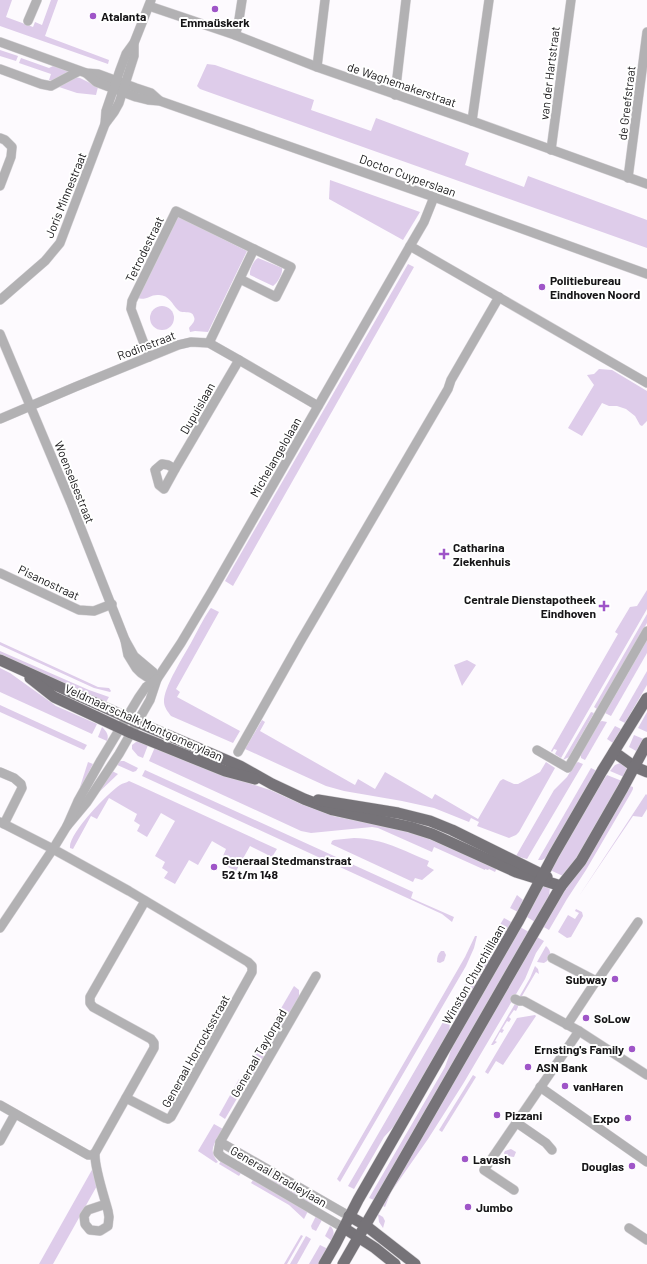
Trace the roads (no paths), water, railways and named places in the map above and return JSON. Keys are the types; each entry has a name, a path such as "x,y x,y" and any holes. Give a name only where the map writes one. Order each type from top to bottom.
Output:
{"main road":[{"name":"Veldmaarschalk Montgomerylaan","path":"0,660 137,722 240,766 272,784 304,799 324,800 430,821 452,830 561,886"},
{"name":"Veldmaarschalk Montgomerylaan","path":"15,666 54,697 120,728 225,771 272,784"},
{"name":"Winston Churchilllaan","path":"324,1264 542,877 647,698"},
{"path":"343,1264 561,886 581,861 635,767 643,758 647,743"},
{"path":"614,752 643,758"},
{"path":"614,752 635,767 647,772"},
{"path":"350,1216 365,1225 415,1264"},
{"path":"344,1228 394,1264"}],"street":[{"path":"28,21 37,0"},
{"path":"235,35 242,0"},
{"path":"317,67 325,0"},
{"path":"395,94 406,0"},
{"path":"472,121 489,0"},
{"name":"van der Hartstraat","path":"551,150 571,0"},
{"path":"134,43 150,3"},
{"name":"de Waghemakerstraat","path":"150,3 317,67 647,184"},
{"name":"de Greefstraat","path":"628,178 647,32"},
{"name":"Doctor Cuyperslaan","path":"0,42 83,72 98,74 114,85 124,88 142,99 160,101 434,197 647,274"},
{"name":"Joris Minnestraat","path":"0,300 45,261 60,244 105,124 106,111 114,85 126,54 134,43"},
{"name":"Joris Minnestraat","path":"105,124 114,112 124,88 134,56 134,43"},
{"path":"0,69 50,86 83,72"},
{"path":"0,138 5,140 12,147 11,157 0,186"},
{"name":"Michelangelolaan","path":"67,826 87,802 119,754 150,700 157,679 181,643 212,591 424,222 434,197"},
{"name":"Tetrodestraat","path":"149,357 131,309 132,301 176,211 291,267 276,297 240,279"},
{"path":"410,246 647,383"},
{"path":"209,343 254,249"},
{"path":"238,752 300,642 448,389 451,380 499,297"},
{"name":"Woenselsestraat","path":"0,334 112,604 125,640 134,656 153,672 157,679"},
{"name":"Rodinstraat","path":"0,419 178,345 191,342 209,343 318,406"},
{"name":"Dupuislaan","path":"175,469 239,360"},
{"name":"Pisanostraat","path":"0,573 79,610 94,611 112,604"},
{"path":"537,750 568,768 647,630"},
{"name":"Michelangelolaan","path":"67,826 78,801 126,717 146,687 157,679"},
{"path":"0,772 14,778 21,784 22,788 2,823 54,849 145,901 90,997 90,1003 93,1008 151,1039 154,1043 154,1048 95,1153 95,1159 106,1204"},
{"path":"0,928 54,849 67,826"},
{"name":"Generaal Horrocksstraat","path":"126,1098 165,1118 168,1119 171,1117 252,972 252,966 248,962 145,901"},
{"path":"567,1025 638,922"},
{"path":"552,958 596,981"},
{"name":"Generaal Taylorpad","path":"220,1142 316,976"},
{"path":"515,999 524,1001 579,1031 647,1075"},
{"path":"514,1190 484,1170 579,1031"},
{"path":"540,1087 647,1162"},
{"path":"0,1105 88,1155 95,1153"},
{"path":"0,1141 15,1114"},
{"path":"516,1123 546,1143 552,1150"},
{"name":"Generaal Bradleylaan","path":"344,1228 220,1156 218,1150 220,1142 350,1216"},
{"path":"629,1228 647,1240"}],"place":[{"name":"Emmaüskerk","path":"215,9"},
{"name":"Atalanta","path":"93,16"},
{"name":"Politiebureau Eindhoven Noord","path":"542,287"},
{"name":"Catharina Ziekenhuis","path":"444,554"},
{"name":"Centrale Dienstapotheek Eindhoven","path":"604,606"},
{"name":"Generaal Stedmanstraat 52 t/m 148","path":"214,867"},
{"name":"Subway","path":"615,979"},
{"name":"SoLow","path":"586,1018"},
{"name":"Ernsting's Family","path":"632,1049"},
{"name":"ASN Bank","path":"528,1067"},
{"name":"vanHaren","path":"565,1086"},
{"name":"Pizzani","path":"497,1115"},
{"name":"Expo","path":"628,1118"},
{"name":"Lavash","path":"465,1159"},
{"name":"Douglas","path":"632,1166"},
{"name":"Jumbo","path":"468,1207"}]}
